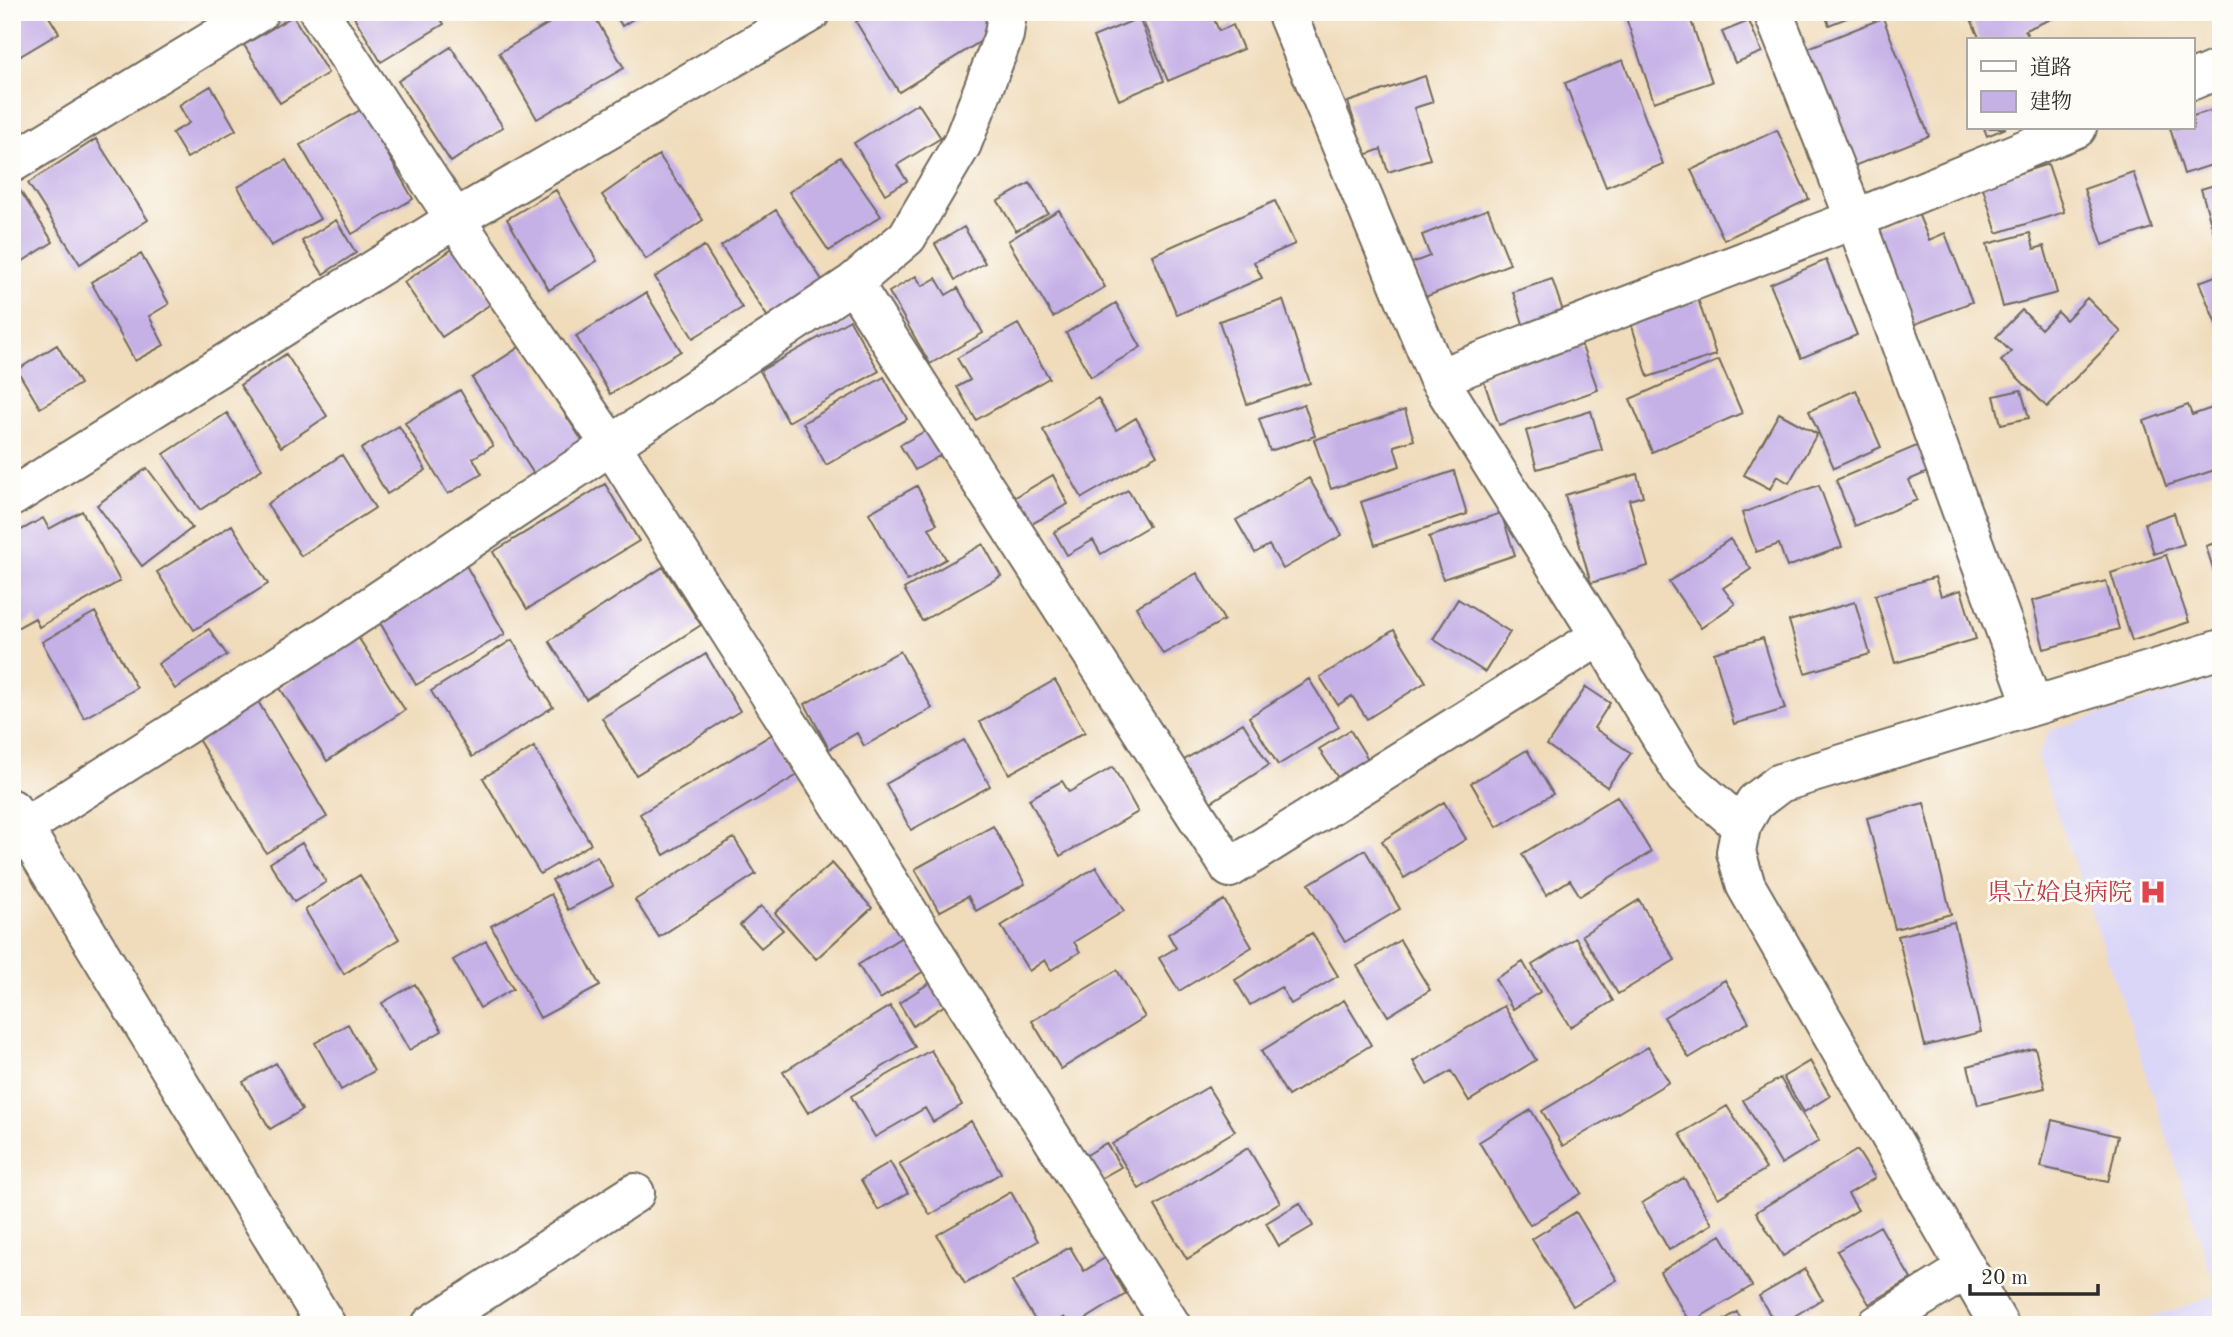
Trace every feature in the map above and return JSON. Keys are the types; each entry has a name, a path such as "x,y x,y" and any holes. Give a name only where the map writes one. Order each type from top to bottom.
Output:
{"street":[{"path":"12,163 259,12"},
{"path":"319,12 454,219 611,445 1171,1325"},
{"path":"12,497 454,219 811,12"},
{"path":"326,1325 16,824 335,630 853,283 907,237 962,144 1004,35 1007,12"},
{"path":"1286,12 1438,378 1685,777 1741,826"},
{"path":"1773,12 1855,219 2033,706"},
{"path":"2194,80 2221,68"},
{"path":"1438,378 1855,219 2072,130"},
{"path":"853,283 1230,868 1600,636"},
{"path":"1999,1325 1746,886 1737,852 1741,826 1755,802 1780,783 2221,649"},
{"path":"431,1325 635,1194"},
{"path":"1877,1325 1967,1269"}],"shaded area":[{"name":"県立姶良病院","path":"2221,678 2221,1325 2128,1325 2218,1295 2131,1027 2037,757 2050,730"}],"building":[{"path":"12,12 46,12 59,33 12,61"},
{"path":"351,12 436,12 444,24 381,62"},
{"path":"568,12 592,12 624,68 537,119 499,53"},
{"path":"614,12 644,12 622,26"},
{"path":"872,12 990,12 981,41 899,92 856,22"},
{"path":"1096,12 1124,12 1100,22"},
{"path":"1139,12 1211,12 1219,31 1233,25 1243,49 1168,81"},
{"path":"1624,12 1688,12 1712,82 1654,102"},
{"path":"1824,12 1862,12 1829,25"},
{"path":"1968,12 2068,12 2025,30 2029,38 1979,38"},
{"path":"293,16 328,73 280,103 244,45"},
{"path":"1139,18 1164,81 1119,100 1093,37"},
{"path":"1883,18 1929,136 1849,168 1803,50"},
{"path":"1749,21 1762,52 1735,63 1722,32"},
{"path":"451,47 503,127 451,162 398,81"},
{"path":"1623,60 1663,164 1606,187 1565,83"},
{"path":"1425,76 1433,102 1414,108 1430,159 1388,172 1381,149 1365,155 1348,102"},
{"path":"211,86 236,130 187,158 172,133 189,123 179,105"},
{"path":"918,103 941,138 897,165 907,181 885,194 854,143"},
{"path":"362,109 413,199 352,234 300,145"},
{"path":"2213,110 2221,134 2221,162 2184,174 2171,130 2194,130 2194,116"},
{"path":"1777,130 1809,199 1724,240 1691,170"},
{"path":"1985,130 2001,130 1987,136"},
{"path":"96,139 148,220 80,264 28,183"},
{"path":"659,155 703,220 646,259 602,195"},
{"path":"840,157 881,216 829,251 789,192"},
{"path":"286,160 320,219 271,246 238,187"},
{"path":"2048,164 2064,212 1997,233 1982,185"},
{"path":"2133,172 2152,228 2103,245 2084,189"},
{"path":"12,178 53,242 12,268"},
{"path":"1030,183 1048,213 1016,231 998,201"},
{"path":"2221,183 2221,236 2215,237 2201,189"},
{"path":"556,190 597,261 549,290 507,219"},
{"path":"1275,201 1295,244 1254,262 1262,278 1177,315 1152,255"},
{"path":"1488,209 1510,264 1425,297 1412,263 1430,256 1422,235"},
{"path":"776,210 824,283 769,319 721,246"},
{"path":"1059,210 1105,287 1053,317 1008,241"},
{"path":"1917,211 1929,240 1945,233 1972,302 1908,327 1870,230"},
{"path":"336,220 356,253 323,274 302,241"},
{"path":"964,227 985,263 955,280 935,244"},
{"path":"2030,233 2034,249 2044,246 2057,293 2003,307 1987,244"},
{"path":"704,246 742,308 693,338 655,277"},
{"path":"454,248 492,303 442,337 404,282"},
{"path":"141,254 169,304 149,316 164,345 135,361 91,282"},
{"path":"1826,260 1857,335 1801,358 1770,284"},
{"path":"2221,274 2221,336 2199,282"},
{"path":"916,276 922,286 936,278 946,295 958,288 983,333 930,364 889,292"},
{"path":"1552,279 1565,317 1525,330 1513,292"},
{"path":"646,293 681,351 610,394 576,336"},
{"path":"2087,298 2121,332 2047,407 2001,361 2011,352 1996,337 2022,310 2041,329 2058,312 2066,320"},
{"path":"1698,299 1716,355 1648,377 1630,320"},
{"path":"1283,300 1310,383 1247,404 1219,321"},
{"path":"1116,303 1141,347 1091,377 1066,333"},
{"path":"850,320 879,371 788,422 760,371"},
{"path":"1018,324 1049,378 976,420 957,387 970,380 957,358"},
{"path":"1580,341 1598,390 1499,425 1482,376"},
{"path":"57,345 80,384 40,408 17,370"},
{"path":"521,346 583,442 534,474 472,378"},
{"path":"286,354 327,416 281,447 240,385"},
{"path":"1719,360 1742,413 1652,452 1630,399"},
{"path":"884,377 907,419 826,465 803,423"},
{"path":"460,390 493,446 473,458 482,474 448,494 405,423"},
{"path":"1856,390 1881,447 1834,468 1809,411"},
{"path":"2021,390 2029,418 2001,424 1994,396"},
{"path":"1098,398 1116,430 1136,418 1157,455 1082,498 1043,430"},
{"path":"1304,404 1315,436 1270,451 1259,419"},
{"path":"2188,405 2192,415 2221,405 2221,468 2166,486 2144,421"},
{"path":"1405,410 1414,440 1394,446 1400,466 1331,489 1314,440"},
{"path":"1591,411 1602,450 1537,469 1526,431"},
{"path":"227,413 262,469 200,510 164,454"},
{"path":"1779,413 1817,434 1789,483 1777,476 1770,489 1744,475"},
{"path":"399,426 426,470 387,494 361,449"},
{"path":"927,430 941,455 915,470 900,445"},
{"path":"1919,445 1930,471 1909,480 1917,500 1855,526 1836,480"},
{"path":"342,455 375,508 301,556 267,504"},
{"path":"147,468 192,528 142,566 97,505"},
{"path":"1454,471 1467,514 1375,545 1361,502"},
{"path":"1637,474 1643,496 1629,500 1648,566 1591,583 1565,495"},
{"path":"1053,475 1068,504 1028,526 1012,499"},
{"path":"1309,478 1342,535 1283,569 1269,545 1255,553 1236,520"},
{"path":"605,484 639,541 527,609 493,552"},
{"path":"1819,485 1842,547 1787,567 1779,544 1756,552 1742,513"},
{"path":"917,486 937,524 929,528 946,559 907,581 869,513"},
{"path":"1128,490 1149,526 1101,554 1093,540 1067,555 1054,532"},
{"path":"82,511 120,581 39,627 35,618 15,629 12,624 12,535 43,518 49,529"},
{"path":"1501,513 1515,555 1443,579 1429,537"},
{"path":"2174,513 2184,544 2154,554 2145,523"},
{"path":"232,525 268,584 194,630 157,572"},
{"path":"1730,539 1751,569 1723,588 1735,604 1701,628 1669,582"},
{"path":"2221,541 2221,591 2220,591 2206,546"},
{"path":"983,544 1001,576 922,621 904,589"},
{"path":"2166,555 2189,622 2132,641 2111,573"},
{"path":"464,562 505,634 416,685 375,614"},
{"path":"663,567 701,625 586,699 549,641"},
{"path":"1197,573 1224,620 1163,654 1136,607"},
{"path":"1935,577 1941,596 1961,590 1976,639 1895,663 1875,595"},
{"path":"2106,581 2119,629 2044,649 2032,601"},
{"path":"1458,599 1510,632 1485,672 1433,639"},
{"path":"1855,602 1870,654 1805,673 1789,621"},
{"path":"95,612 137,688 84,718 42,642"},
{"path":"209,629 227,655 175,689 158,664"},
{"path":"1394,630 1426,682 1367,719 1352,696 1338,705 1320,677"},
{"path":"358,637 405,710 327,761 280,688"},
{"path":"1763,638 1785,709 1734,724 1714,653"},
{"path":"512,640 553,707 472,757 431,691"},
{"path":"900,651 932,708 864,746 857,733 829,749 805,704"},
{"path":"706,654 740,711 636,775 602,718"},
{"path":"1309,679 1339,727 1278,765 1249,717"},
{"path":"1055,680 1085,732 1009,774 980,722"},
{"path":"1586,687 1610,703 1594,728 1631,753 1607,787 1547,745"},
{"path":"256,698 327,817 266,853 195,734"},
{"path":"1243,723 1269,765 1208,804 1181,762"},
{"path":"1350,730 1368,759 1338,778 1319,749"},
{"path":"776,732 801,773 664,855 640,814"},
{"path":"964,740 990,786 911,830 886,784"},
{"path":"534,747 591,844 540,874 483,778"},
{"path":"1527,750 1553,794 1497,827 1471,783"},
{"path":"1113,767 1138,812 1060,856 1029,799 1062,781 1069,792"},
{"path":"1617,796 1651,852 1580,896 1570,880 1546,895 1522,854"},
{"path":"1444,802 1466,839 1404,878 1382,841"},
{"path":"1924,803 1951,914 1895,929 1867,818"},
{"path":"993,826 1025,884 976,911 968,896 939,912 915,869"},
{"path":"734,838 756,874 659,937 635,900"},
{"path":"302,843 326,882 294,902 270,863"},
{"path":"1365,850 1400,909 1345,942 1309,884"},
{"path":"597,856 613,886 568,910 552,880"},
{"path":"832,863 872,908 816,959 775,913"},
{"path":"1096,867 1124,911 1074,942 1080,952 1051,970 1045,960 1029,971 1001,926"},
{"path":"360,875 399,939 344,974 305,910"},
{"path":"551,894 600,986 540,1018 491,926"},
{"path":"1224,900 1252,947 1179,991 1159,958 1176,948 1168,934"},
{"path":"1639,900 1675,960 1618,994 1582,935"},
{"path":"761,906 783,930 761,948 740,925"},
{"path":"1954,922 1981,1032 1925,1046 1898,936"},
{"path":"1312,933 1338,976 1291,1004 1281,987 1250,1005 1235,980"},
{"path":"905,935 927,969 880,999 858,965"},
{"path":"1576,938 1613,1001 1570,1027 1532,965"},
{"path":"1400,940 1430,990 1388,1016 1357,966"},
{"path":"486,941 513,989 480,1008 453,960"},
{"path":"1523,962 1540,992 1513,1009 1495,979"},
{"path":"1117,970 1145,1017 1061,1069 1032,1021"},
{"path":"1725,980 1749,1022 1689,1058 1664,1017"},
{"path":"931,982 945,1005 913,1026 899,1003"},
{"path":"415,984 442,1031 409,1050 382,1003"},
{"path":"1344,1000 1371,1045 1288,1096 1261,1051"},
{"path":"890,1006 915,1047 808,1113 783,1072"},
{"path":"1504,1006 1536,1060 1469,1101 1451,1071 1427,1085 1413,1061"},
{"path":"348,1024 374,1071 341,1090 315,1043"},
{"path":"1648,1047 1669,1082 1563,1146 1542,1111"},
{"path":"2035,1048 2045,1088 1978,1105 1968,1066"},
{"path":"931,1050 962,1105 933,1122 925,1108 875,1137 851,1096"},
{"path":"1810,1061 1830,1096 1804,1112 1783,1077"},
{"path":"276,1063 302,1110 270,1129 243,1082"},
{"path":"1780,1078 1819,1141 1781,1164 1743,1100"},
{"path":"1208,1087 1235,1131 1139,1189 1112,1144"},
{"path":"1727,1106 1766,1169 1718,1198 1680,1134"},
{"path":"1531,1110 1581,1193 1530,1225 1479,1142"},
{"path":"2052,1120 2118,1136 2108,1182 2041,1167"},
{"path":"971,1121 1001,1173 930,1215 899,1164"},
{"path":"1106,1143 1121,1167 1098,1180 1084,1157"},
{"path":"1248,1148 1280,1202 1187,1259 1155,1206"},
{"path":"1857,1150 1875,1178 1848,1194 1858,1210 1783,1256 1756,1212"},
{"path":"890,1162 908,1193 878,1210 861,1180"},
{"path":"1684,1178 1712,1224 1669,1250 1642,1203"},
{"path":"1011,1192 1038,1241 965,1284 937,1235"},
{"path":"1300,1203 1313,1226 1279,1246 1266,1223"},
{"path":"1576,1212 1617,1280 1573,1306 1532,1239"},
{"path":"1880,1226 1911,1279 1869,1304 1837,1251"},
{"path":"1721,1235 1752,1286 1690,1323 1660,1272"},
{"path":"1070,1247 1084,1271 1105,1258 1126,1294 1076,1325 1069,1325 1064,1317 1051,1325 1038,1325 1012,1282"},
{"path":"1805,1269 1822,1299 1776,1325 1759,1296"},
{"path":"1737,1312 1745,1325 1716,1325"}],"place":[{"name":"県立姶良病院","path":"2153,892"}]}
